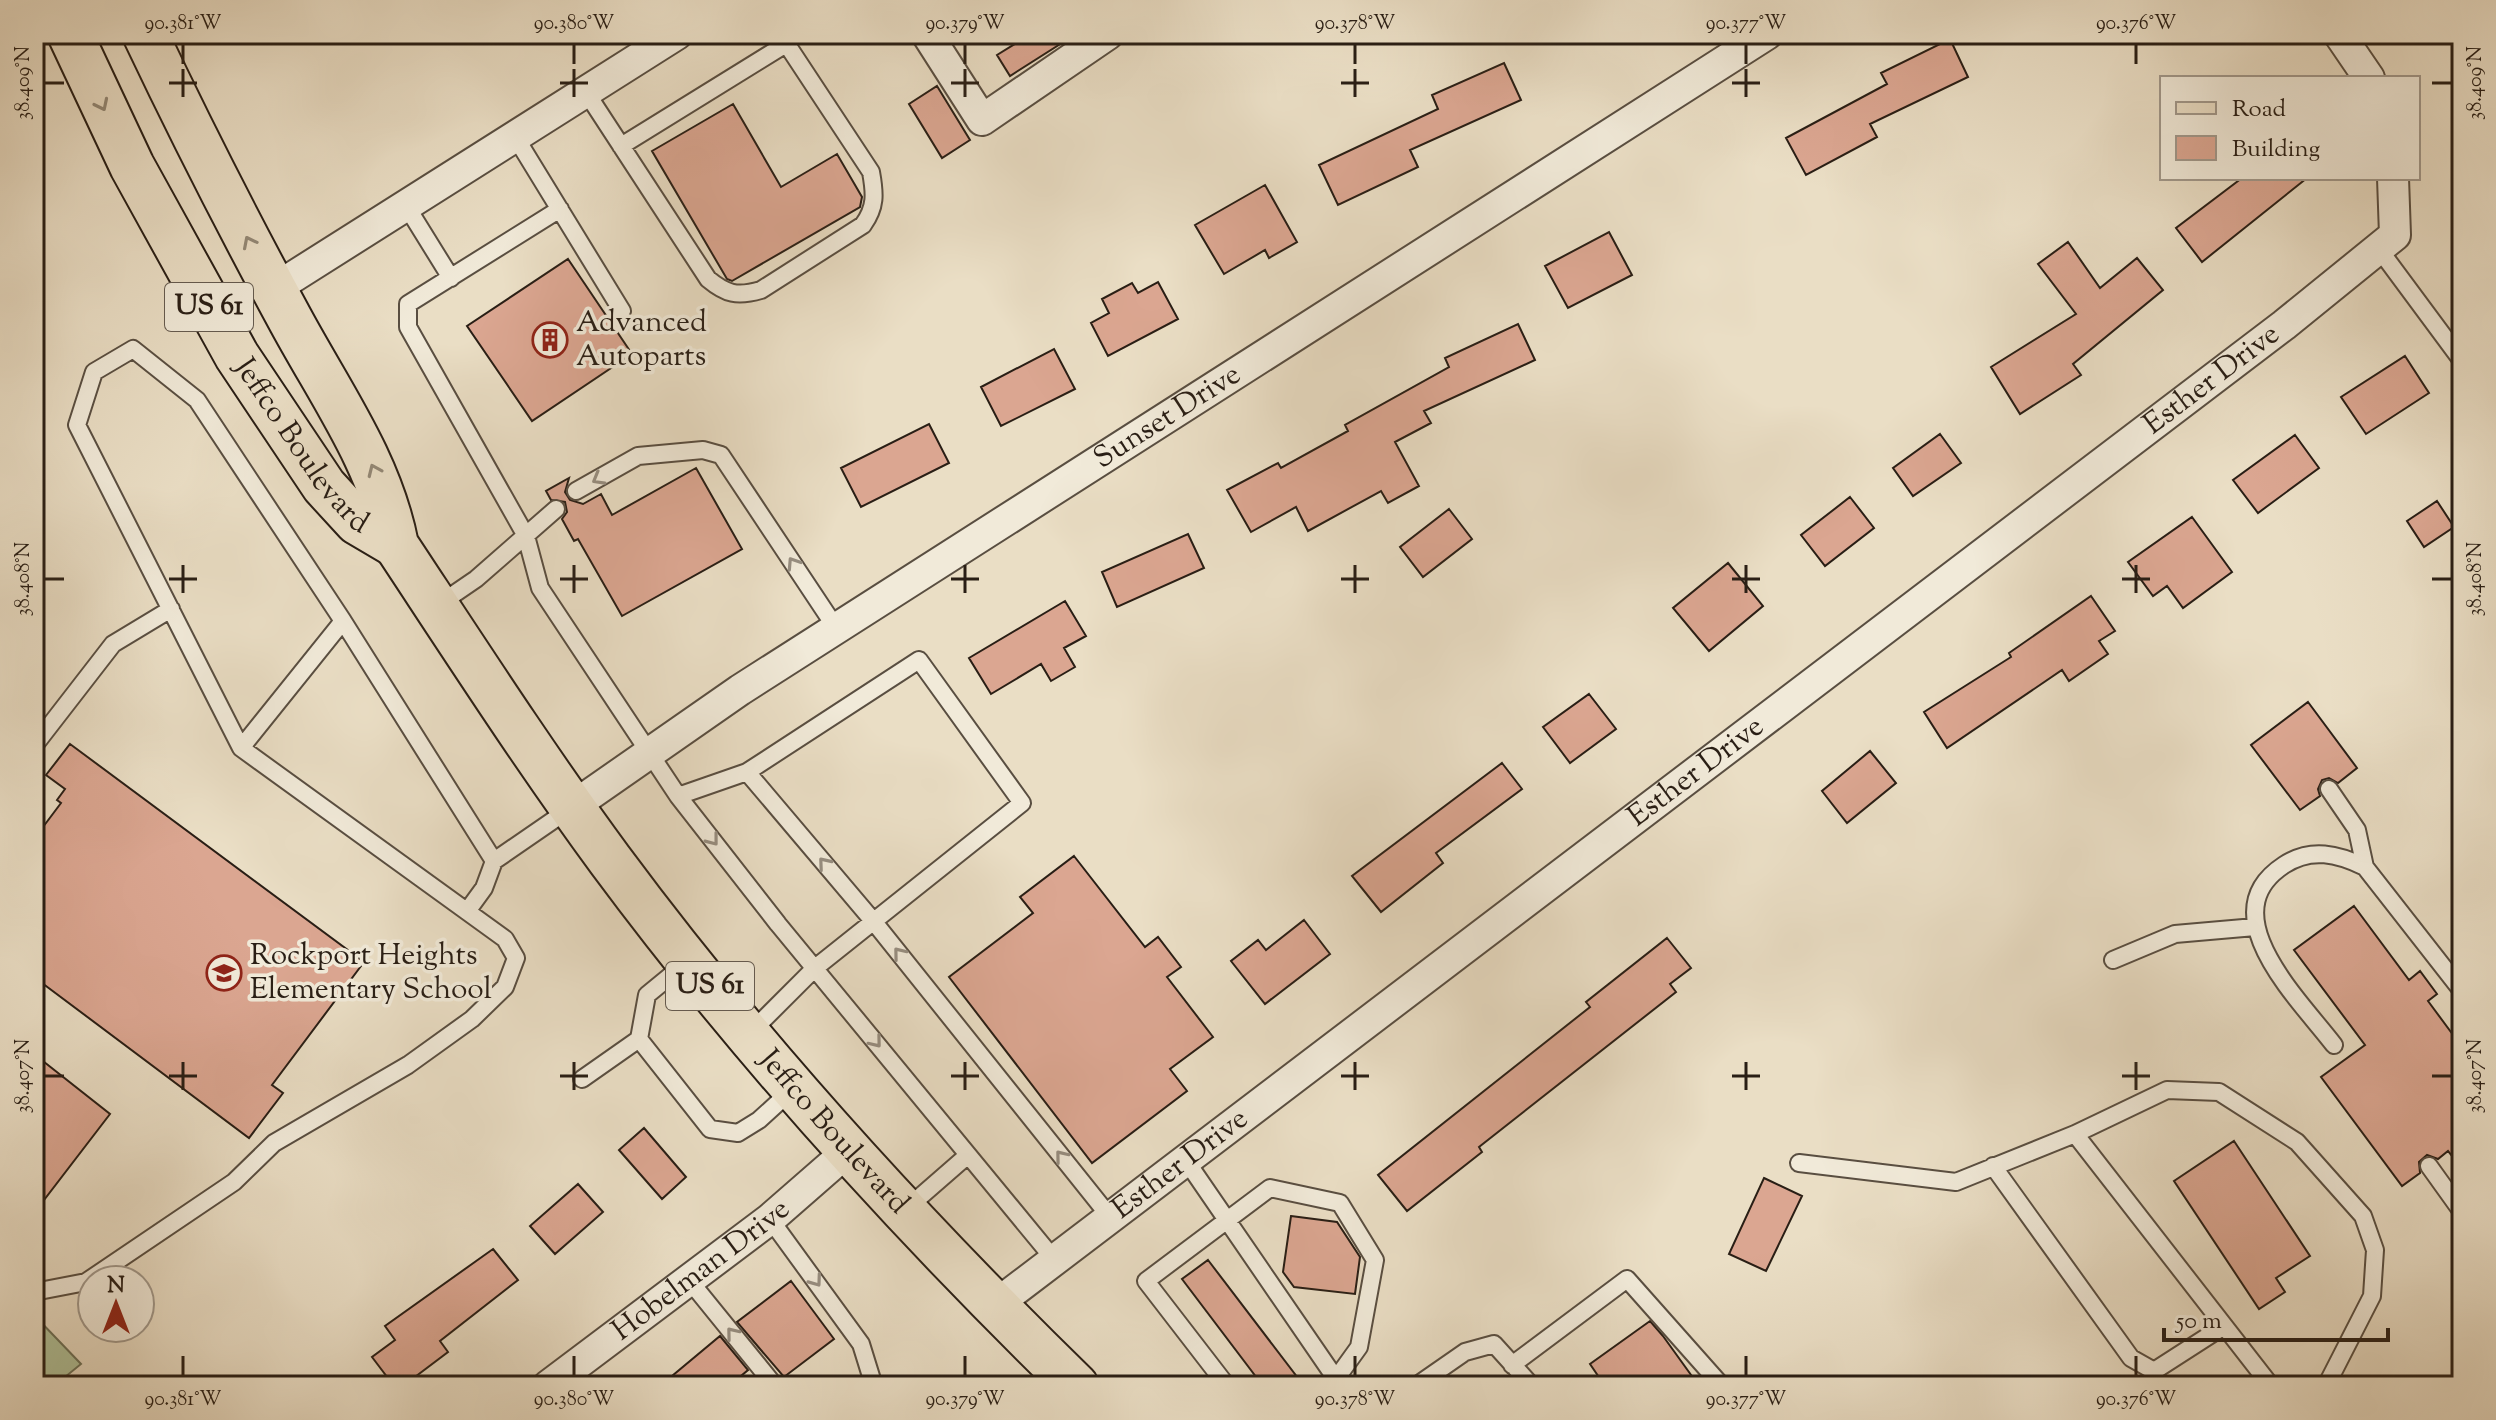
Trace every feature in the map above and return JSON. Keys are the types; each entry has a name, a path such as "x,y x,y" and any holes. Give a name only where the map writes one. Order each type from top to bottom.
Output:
{"main road":[{"name":"Jeffco Boulevard","path":"70,34 132,166 237,356 324,486 357,522 396,545"},
{"name":"Jeffco Boulevard","path":"145,34 274,289 372,463 388,503 396,545 572,807 690,961 794,1088 903,1211 1076,1386"}],"street":[{"path":"274,289 677,34"},
{"path":"927,34 982,120 1108,34"},
{"name":"Sunset Drive","path":"572,807 740,690 1767,34"},
{"path":"2339,34 2368,76"},
{"path":"2387,242 2393,180"},
{"name":"Esther Drive","path":"994,1306 1053,1258 2284,325 2387,242"},
{"name":"Hobelman Drive","path":"548,1386 770,1219 849,1150"}],"lane":[{"path":"586,92 621,146 708,279 724,292 742,295 761,290 863,225 873,212 876,196 871,172 783,39 621,146"},
{"path":"516,138 622,311"},
{"path":"407,207 451,278"},
{"path":"560,209 408,304 408,327 526,536 540,588 678,796 1053,1258"},
{"path":"2387,242 2462,361"},
{"path":"34,1292 86,1282 234,1182 274,1143 408,1065 472,1019 505,987 516,958 505,939 468,910 241,748 77,425 94,372 133,349 197,400 343,621 494,861"},
{"path":"576,491 638,456 703,450 721,455 836,628"},
{"path":"437,606 476,579 556,509"},
{"path":"34,746 113,644 171,609"},
{"path":"241,748 343,621"},
{"path":"678,796 747,772 919,660 1022,803 815,968 749,1034"},
{"path":"747,772 874,922 1110,1217"},
{"path":"2329,789 2357,830 2365,867"},
{"path":"468,910 484,888 494,861 572,807"},
{"path":"2334,1045 2263,951 2255,927 2256,905 2266,882 2293,858 2315,853 2341,855 2365,867 2462,991"},
{"path":"2113,960 2175,934 2255,927"},
{"path":"582,1079 639,1039 647,995 690,961"},
{"path":"639,1039 710,1129 738,1133 759,1120 794,1088"},
{"path":"1799,1163 1956,1182 2075,1134 2167,1090 2219,1092 2297,1142 2363,1216 2375,1250 2372,1296 2326,1386"},
{"path":"2075,1134 2271,1386"},
{"path":"903,1211 968,1155"},
{"path":"1185,1159 1229,1221 1330,1382 1359,1347 1375,1260 1340,1203 1270,1188 1229,1221 1146,1281 1227,1386"},
{"path":"1993,1166 2131,1358 2154,1371 2224,1326"},
{"path":"2429,1166 2460,1205"},
{"path":"770,1219 861,1344 874,1386"},
{"path":"1512,1365 1627,1279 1722,1386"},
{"path":"689,1280 775,1386"},
{"path":"1416,1386 1465,1352 1494,1344 1532,1386"}],"green space":[{"path":"34,1315 81,1364 54,1386 34,1386"}],"building":[{"path":"1031,34 1076,34 1010,76 997,55"},
{"path":"1950,39 1968,77 1870,124 1877,137 1806,175 1786,138 1887,84 1881,73"},
{"path":"1504,63 1521,100 1410,150 1418,167 1338,205 1319,165 1438,109 1432,95"},
{"path":"937,86 970,140 942,158 909,104"},
{"path":"733,104 781,187 837,154 862,197 860,207 732,281 727,279 652,151"},
{"path":"2239,180 2304,180 2202,262 2176,228"},
{"path":"1265,185 1297,242 1269,258 1265,250 1224,274 1195,225"},
{"path":"1609,232 1632,275 1568,308 1545,266"},
{"path":"2068,242 2100,288 2137,258 2163,290 2073,364 2081,375 2020,414 1991,367 2076,314 2038,264"},
{"name":"Advanced Autoparts","path":"568,259 632,354 532,421 467,326"},
{"path":"1158,282 1178,319 1108,356 1091,323 1109,313 1102,299 1132,283 1138,293"},
{"path":"1518,324 1535,360 1424,411 1431,423 1395,442 1419,486 1388,503 1381,491 1308,531 1296,507 1251,532 1227,490 1278,463 1281,468 1348,431 1345,425 1449,367 1445,358"},
{"path":"1054,349 1075,389 1001,426 981,387"},
{"path":"2405,356 2429,393 2366,434 2341,397"},
{"path":"929,424 949,463 861,507 841,468"},
{"path":"1940,434 1961,463 1913,496 1893,468"},
{"path":"2295,435 2319,468 2258,513 2233,480"},
{"path":"696,468 742,549 622,616 578,539 574,541 562,519 567,512 565,502 551,500 546,491 569,478 565,492 570,500 583,504 601,494 612,515"},
{"path":"1850,497 1874,528 1825,566 1801,535"},
{"path":"2437,501 2454,527 2424,547 2407,521"},
{"path":"1449,509 1472,539 1423,577 1400,547"},
{"path":"2192,517 2232,572 2183,608 2167,586 2153,596 2128,562"},
{"path":"1188,534 1204,568 1117,607 1102,572"},
{"path":"1728,563 1763,606 1709,651 1673,608"},
{"path":"2091,596 2115,631 2099,641 2108,654 2069,681 2062,670 1947,748 1924,712 2011,657 2009,653"},
{"path":"1065,601 1086,636 1064,648 1075,667 1051,681 1041,664 991,694 969,658"},
{"path":"1589,694 1616,729 1570,763 1543,727"},
{"path":"2308,702 2357,768 2338,783 2329,778 2322,780 2318,789 2320,796 2300,810 2251,745"},
{"name":"Rockport Heights Elementary School","path":"70,744 364,962 272,1085 283,1093 249,1138 34,977 34,839 61,803 57,800 65,789 46,775"},
{"path":"1870,751 1896,783 1847,823 1822,791"},
{"path":"1502,763 1522,789 1436,853 1443,863 1381,912 1352,876"},
{"path":"1074,856 1145,947 1158,937 1181,967 1167,977 1213,1037 1170,1069 1187,1091 1092,1163 949,977 1033,913 1020,897"},
{"path":"2354,906 2409,980 2420,971 2437,994 2428,1001 2462,1047 2462,1169 2448,1151 2438,1159 2427,1155 2419,1162 2420,1173 2402,1186 2321,1077 2365,1045 2294,950"},
{"path":"1304,920 1330,954 1265,1004 1231,961 1258,940 1266,950"},
{"path":"1667,938 1691,968 1670,984 1676,992 1479,1147 1482,1152 1407,1211 1378,1175 1590,1007 1586,1002"},
{"path":"34,1054 110,1114 34,1213"},
{"path":"644,1128 686,1177 662,1199 619,1150"},
{"path":"2234,1141 2310,1256 2276,1278 2285,1292 2259,1309 2174,1181"},
{"path":"1764,1178 1802,1196 1766,1271 1729,1254"},
{"path":"578,1184 603,1212 555,1254 530,1226"},
{"path":"1291,1216 1337,1222 1360,1257 1355,1294 1294,1287 1283,1272"},
{"path":"493,1249 518,1280 440,1341 448,1352 403,1386 394,1386 372,1357 395,1340 385,1326"},
{"path":"1208,1260 1304,1386 1263,1386 1182,1279"},
{"path":"791,1281 834,1339 784,1377 737,1322"},
{"path":"1650,1321 1699,1386 1605,1386 1590,1364"},
{"path":"720,1336 748,1370 729,1386 660,1386"}],"place":[{"name":"Advanced Autoparts","path":"550,340"},
{"name":"Rockport Heights Elementary School","path":"224,973"}]}
